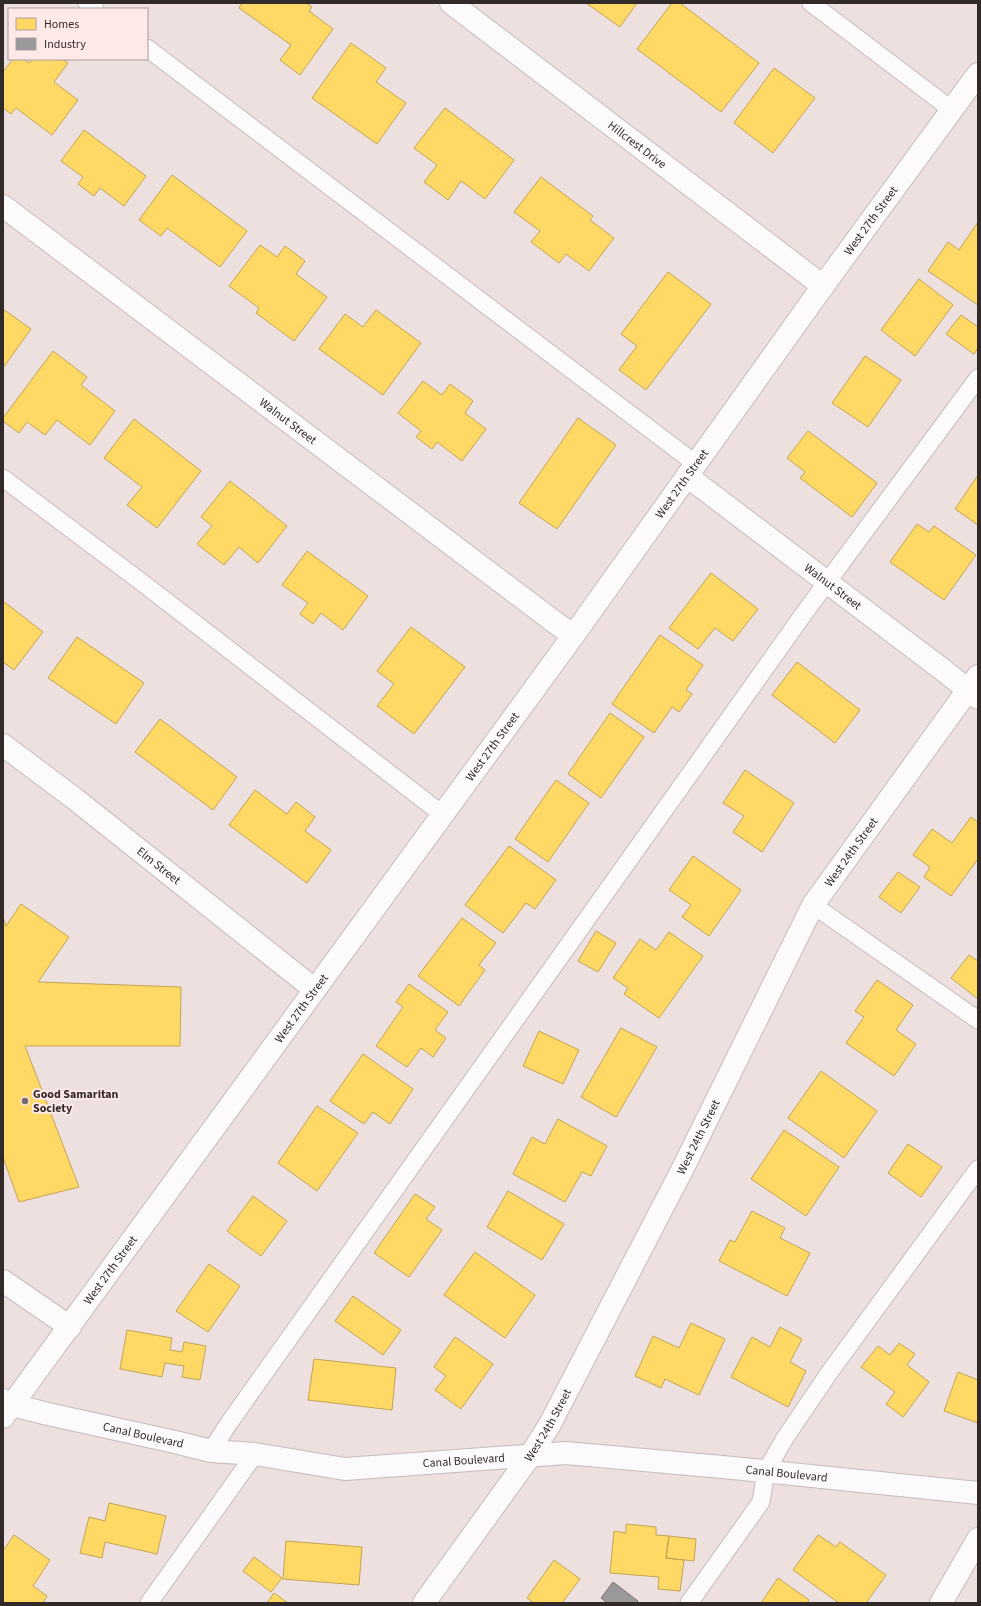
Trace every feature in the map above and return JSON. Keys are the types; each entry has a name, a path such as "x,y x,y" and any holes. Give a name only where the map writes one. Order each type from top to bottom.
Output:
{"street":[{"name":"Hillcrest Drive","path":"451,3 823,286"},
{"name":"West 27th Street","path":"6,1407 70,1327 314,989 573,636 823,286 978,74"},
{"name":"Walnut Street","path":"3,206 573,636"},
{"name":"Walnut Street","path":"692,470 827,582 975,688"},
{"name":"West 24th Street","path":"424,1603 530,1456 550,1424 682,1170 813,905 975,688"},
{"name":"Elm Street","path":"3,745 75,799 314,989"},
{"path":"3,1282 70,1327"},
{"name":"Canal Boulevard","path":"6,1407 211,1452 255,1454 345,1469 566,1453 766,1471 978,1494"},
{"path":"940,1603 978,1539"}],"lane":[{"path":"811,3 952,110"},
{"path":"148,49 692,470"},
{"path":"211,1452 257,1384 827,582 978,378"},
{"path":"3,478 140,581 442,814"},
{"path":"813,905 978,1020"},
{"path":"689,1603 761,1502 766,1471 785,1438 829,1373 978,1168"},
{"path":"149,1603 255,1454"}],"building: Homes":[{"path":"242,3 306,3 312,7 309,11 333,29 300,75 280,60 291,45 239,8"},
{"path":"586,3 637,3 620,27"},
{"path":"672,3 680,3 759,63 721,112 637,49"},
{"path":"351,43 386,68 376,82 406,103 377,144 312,98"},
{"path":"12,60 24,60 29,63 31,60 64,60 68,63 54,82 78,100 52,135 16,108 11,114 3,108 3,72"},
{"path":"774,68 815,98 773,153 734,123"},
{"path":"445,108 514,160 485,199 461,181 448,200 424,182 437,165 414,148"},
{"path":"84,130 146,176 124,206 100,188 94,196 78,184 83,177 61,161"},
{"path":"172,175 247,231 220,267 167,228 161,236 139,220"},
{"path":"541,177 593,216 590,220 614,238 589,271 566,254 559,263 531,242 540,231 514,212"},
{"path":"978,222 978,305 928,271 948,242 959,250"},
{"path":"260,245 277,257 285,246 305,261 296,274 327,297 294,341 256,313 259,308 229,286"},
{"path":"668,272 711,304 646,390 619,370 637,346 621,334"},
{"path":"919,279 953,305 915,356 881,330"},
{"path":"3,309 31,329 3,368"},
{"path":"376,310 421,343 383,395 319,349 345,314 363,327"},
{"path":"961,315 978,327 978,348 974,354 946,334"},
{"path":"53,351 87,377 81,385 115,411 90,445 57,420 45,435 27,422 19,433 3,421 3,418"},
{"path":"865,356 901,380 868,427 832,403"},
{"path":"423,381 442,395 450,384 473,401 465,413 486,429 462,461 437,442 432,449 416,437 421,431 398,413"},
{"path":"578,418 616,445 557,529 519,503"},
{"path":"134,419 201,471 157,528 127,505 142,487 104,458"},
{"path":"808,431 877,483 852,517 800,478 805,472 787,458"},
{"path":"978,475 978,525 955,509"},
{"path":"230,481 287,526 258,563 239,547 224,565 197,544 212,526 201,517"},
{"path":"917,524 929,532 934,526 976,555 944,600 890,562"},
{"path":"307,551 368,596 343,630 321,613 313,624 300,614 308,603 282,585"},
{"path":"711,573 758,609 733,641 715,628 698,649 669,628"},
{"path":"3,601 43,632 14,670 3,662"},
{"path":"411,627 465,667 414,734 377,706 394,684 377,671"},
{"path":"660,635 703,665 686,690 692,694 679,712 672,707 654,733 612,704"},
{"path":"77,637 144,683 116,724 48,678"},
{"path":"797,662 860,710 835,743 772,695"},
{"path":"610,713 644,737 601,798 568,774"},
{"path":"160,719 237,777 213,810 135,752"},
{"path":"745,770 794,803 762,852 733,832 744,816 723,803"},
{"path":"556,780 589,803 548,862 515,839"},
{"path":"255,790 287,814 296,802 315,817 305,831 331,850 307,883 229,825"},
{"path":"971,817 978,822 978,859 951,896 924,877 930,867 913,855 932,829 952,843"},
{"path":"509,846 556,880 535,909 526,903 503,933 465,905"},
{"path":"693,856 741,890 709,936 682,917 691,905 669,890"},
{"path":"898,872 920,887 901,913 879,897"},
{"name":"Good Samaritan Society","path":"21,904 69,937 38,982 181,987 180,1046 25,1046 79,1187 19,1202 3,1157 3,917 6,926"},
{"path":"462,918 496,943 479,965 485,970 459,1006 418,976"},
{"path":"596,931 616,943 598,972 578,961"},
{"path":"669,932 703,956 659,1018 624,994 628,988 613,978 640,939 656,950"},
{"path":"969,955 978,961 978,999 951,978"},
{"path":"877,980 913,1005 896,1030 916,1044 894,1076 846,1043 864,1017 855,1011"},
{"path":"409,984 448,1012 435,1030 446,1038 433,1057 421,1048 407,1067 376,1046 403,1007 396,1002"},
{"path":"621,1028 657,1047 616,1117 581,1097"},
{"path":"539,1031 579,1050 563,1084 523,1066"},
{"path":"363,1054 413,1089 390,1124 373,1112 364,1124 330,1101"},
{"path":"821,1071 877,1111 844,1158 788,1118"},
{"path":"317,1106 358,1133 317,1191 278,1163"},
{"path":"558,1119 607,1146 591,1176 582,1172 565,1202 513,1174 532,1137 545,1144"},
{"path":"784,1130 839,1167 806,1216 751,1179"},
{"path":"908,1144 942,1167 921,1197 888,1173"},
{"path":"508,1191 564,1224 542,1260 487,1227"},
{"path":"415,1194 435,1207 426,1219 442,1230 409,1277 374,1253"},
{"path":"253,1196 287,1221 261,1256 227,1231"},
{"path":"752,1211 785,1228 780,1238 810,1253 787,1296 719,1261 730,1240 735,1242"},
{"path":"475,1252 535,1295 505,1338 444,1295"},
{"path":"209,1264 240,1286 208,1332 176,1311"},
{"path":"353,1296 401,1330 383,1355 335,1321"},
{"path":"691,1323 725,1339 699,1395 665,1379 661,1388 635,1376 653,1336 679,1348"},
{"path":"780,1327 802,1339 790,1362 806,1371 788,1407 731,1377 752,1337 770,1347"},
{"path":"127,1330 172,1338 170,1350 182,1352 184,1342 206,1346 200,1380 182,1377 184,1366 165,1363 162,1377 120,1369"},
{"path":"455,1337 493,1364 461,1409 435,1390 446,1376 434,1367"},
{"path":"899,1343 915,1354 907,1365 929,1382 903,1417 886,1404 895,1392 861,1367 878,1346 890,1355"},
{"path":"314,1359 396,1368 392,1410 308,1400"},
{"path":"958,1372 978,1380 978,1423 944,1411"},
{"path":"109,1503 166,1516 157,1554 105,1542 102,1558 80,1553 89,1517 105,1521"},
{"path":"626,1524 656,1527 656,1535 669,1536 666,1558 684,1560 680,1591 658,1589 659,1577 610,1573 614,1531 626,1533"},
{"path":"14,1535 50,1560 33,1586 47,1596 43,1603 3,1603 3,1551"},
{"path":"818,1535 836,1547 840,1542 886,1575 866,1603 839,1603 793,1570"},
{"path":"669,1536 696,1539 694,1561 666,1558"},
{"path":"286,1541 362,1547 359,1585 283,1579"},
{"path":"254,1557 282,1578 271,1592 243,1571"},
{"path":"554,1560 580,1579 562,1603 534,1603 527,1598"},
{"path":"778,1578 809,1600 807,1603 761,1603"},
{"path":"274,1593 288,1603 267,1603"}],"building: Industry":[{"path":"613,1582 638,1601 637,1603 607,1603 601,1598"}],"place":[{"name":"Good Samaritan Society","path":"25,1101"}]}
